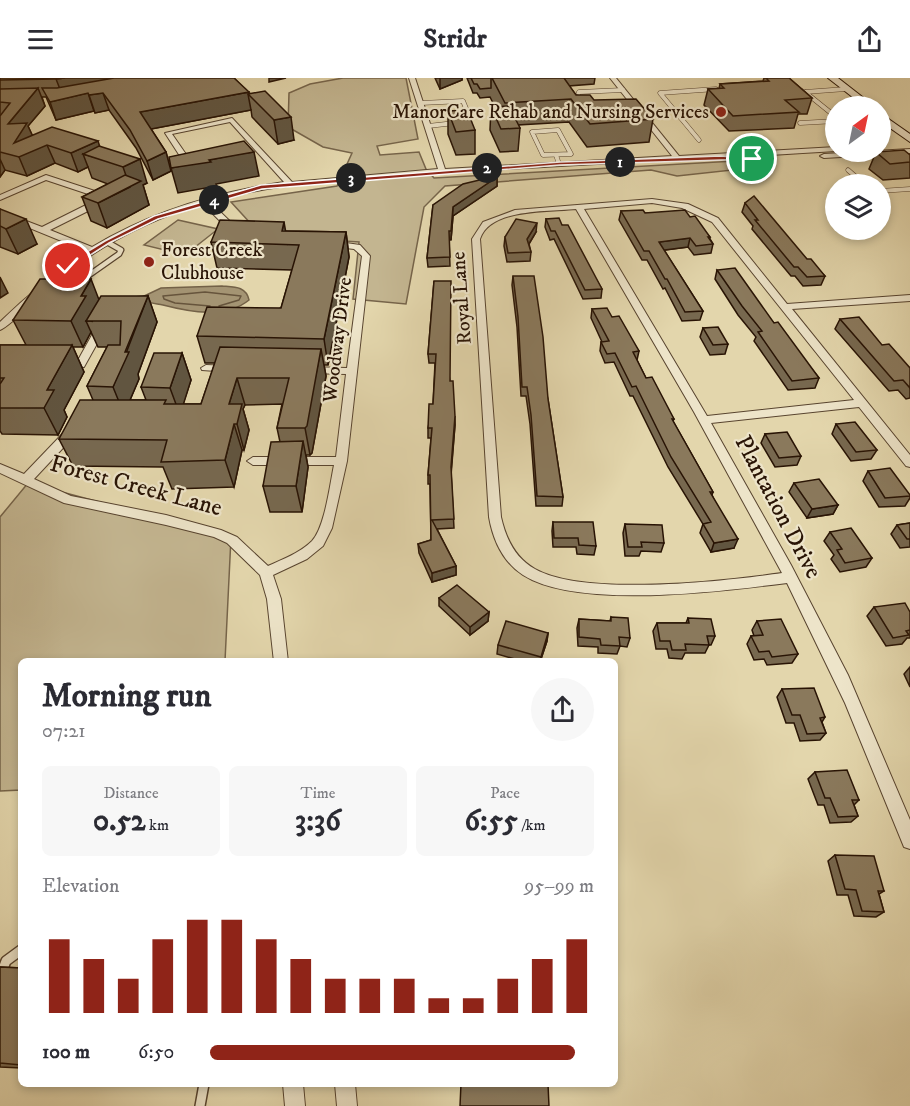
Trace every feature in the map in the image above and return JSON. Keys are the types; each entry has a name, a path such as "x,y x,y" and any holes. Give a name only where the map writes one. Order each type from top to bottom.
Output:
{"street":[{"path":"412,78 442,171"},
{"path":"613,78 678,159"},
{"path":"832,78 855,96"},
{"path":"202,163 190,165 168,133 232,120 289,183"},
{"path":"891,125 910,139"},
{"path":"891,145 910,144"},
{"path":"0,327 44,285 92,250 156,218 261,187 442,171 825,150"},
{"path":"721,157 772,160 910,150"},
{"path":"248,153 259,151"},
{"path":"0,198 46,177 107,198 43,230"},
{"name":"Royal Lane","path":"790,577 716,587 597,589 565,585 538,577 513,560 498,537 476,239 478,231 495,217 515,212 652,201 684,205 703,211 716,220 910,463"},
{"path":"206,202 227,225 239,235 249,238"},
{"name":"Plantation Drive","path":"579,207 705,420 814,621 860,717 910,841"},
{"path":"0,213 92,250"},
{"name":"Woodway Drive","path":"266,573 302,556 318,543 326,528 341,461 366,256 357,247 326,244"},
{"path":"786,307 910,298"},
{"path":"57,364 80,365 110,311"},
{"path":"206,368 240,369"},
{"path":"296,370 352,371"},
{"path":"705,420 861,403"},
{"path":"25,481 83,419"},
{"path":"253,461 341,461"},
{"name":"Forest Creek Lane","path":"0,468 69,500 217,533 232,540 266,573 274,599 281,658"},
{"path":"293,1087 295,1106"},
{"path":"345,1087 348,1106"}],"lane":[{"path":"791,88 805,92 846,89"},
{"path":"699,140 660,93 724,89"},
{"path":"584,104 578,93 623,90"},
{"path":"598,91 603,99"},
{"path":"805,92 825,109"},
{"path":"421,103 463,101 471,122"},
{"path":"632,113 641,112"},
{"path":"800,123 825,120"},
{"path":"428,126 460,123"},
{"path":"558,130 571,154 556,155 543,156 532,132 558,130"},
{"path":"556,155 560,164"},
{"path":"848,170 853,174"},
{"path":"891,190 910,189"},
{"path":"82,280 119,254 121,250 107,242"},
{"path":"0,977 6,961 18,953"},
{"path":"200,1106 203,1087"}],"shaded area":[{"path":"343,78 406,78 418,139 377,146 380,155 419,152 426,169 434,178 735,161 742,169 677,176 651,170 445,186 424,207 406,304 353,299 359,242 262,236 231,202 337,186 352,153 323,147 288,127 289,93 310,84"},
{"path":"178,220 218,229 185,255 144,245"},
{"path":"28,483 231,537 225,658 18,658 18,790 0,791 0,517"}],"water":[{"path":"222,286 242,290 249,300 230,310 196,312 152,303 142,297 161,288"}],"building":[{"path":"0,78 65,78 0,80"},
{"path":"114,78 234,78 249,92 140,112 166,152 147,161 130,130 103,93 89,95 88,93 50,102 42,88 57,88"},
{"path":"471,78 491,78 491,88 480,89"},
{"path":"492,78 564,78 576,95 590,95 594,100 636,99 653,119 590,124 571,99 505,103"},
{"path":"766,78 789,78 812,98 785,100 799,112 733,116 708,89 724,88 720,84 769,81"},
{"path":"38,88 8,124 27,123 14,143 52,127 98,141 71,153 47,145 19,157 0,152 0,116 10,103 0,102 0,89"},
{"path":"265,91 291,117 274,120 248,94"},
{"path":"509,106 520,128 501,129 491,107"},
{"path":"467,110 475,130 456,132 448,111"},
{"path":"244,141 254,152 171,168 169,157"},
{"path":"99,146 140,159 123,167 83,154"},
{"path":"904,150 910,155 910,162 890,164 888,162 891,162 891,151"},
{"path":"125,175 141,181 98,203 82,197"},
{"path":"496,176 453,207 451,231 449,231 450,257 427,258 433,205 463,184"},
{"path":"754,196 807,259 811,259 825,276 807,277 798,267 794,267 755,220 758,220 745,203"},
{"path":"0,209 26,219 6,229 0,226"},
{"path":"643,210 645,213 685,210 690,217 695,216 710,237 708,237 713,244 696,246 690,238 659,242 703,311 685,312 667,279 649,251 644,251 621,211"},
{"path":"559,218 562,225 568,225 602,289 585,290 555,231 551,231 546,219"},
{"path":"516,219 537,223 527,239 531,252 508,253 505,237"},
{"path":"220,220 284,222 282,231 346,232 324,339 197,336 207,307 281,308 299,245 211,242"},
{"path":"735,268 774,323 778,322 819,378 792,381 758,332 762,331 717,270"},
{"path":"513,276 534,276 543,337 548,399 563,497 537,496 531,415 527,387 522,387"},
{"path":"40,279 91,279 81,296 86,296 71,321 13,320"},
{"path":"434,281 451,281 450,381 453,381 455,416 451,467 454,519 432,520 456,566 432,573 418,544 431,540 430,475 428,475 432,428 428,428 429,404 433,404 436,354 428,354"},
{"path":"101,296 148,296 125,352 129,352 113,387 87,386 108,345 120,345 121,321 86,321"},
{"path":"607,308 612,317 619,316 639,351 633,352 646,378 652,377 674,419 672,419 713,492 710,492 738,539 714,543 703,524 711,522 671,457 636,386 632,387 615,353 607,354 601,342 609,341 592,309"},
{"path":"859,317 882,345 889,344 910,368 910,388 903,380 894,381 840,319"},
{"path":"718,327 728,344 713,345 703,328"},
{"path":"0,345 72,345 47,390 54,390 44,408 0,408 0,384 4,378 0,378"},
{"path":"220,347 321,349 307,426 305,428 277,428 289,378 237,378 229,404 242,404 237,424 234,424 225,460 161,462 167,440 59,439 80,400 166,400 164,404 201,404"},
{"path":"154,353 182,353 170,388 141,387"},
{"path":"855,422 877,450 856,452 836,424"},
{"path":"787,432 801,456 779,458 765,434"},
{"path":"303,441 296,486 263,486 271,442"},
{"path":"890,468 910,496 885,498 868,471"},
{"path":"819,479 838,505 812,509 794,483"},
{"path":"553,522 593,522 596,546 579,545 578,538 554,538"},
{"path":"910,523 910,539 907,539 897,525"},
{"path":"625,524 662,525 664,543 641,542 642,547 628,547"},
{"path":"851,528 872,558 845,563 837,550 842,549 830,532"},
{"path":"457,585 489,612 470,627 439,598"},
{"path":"905,603 910,612 910,630 906,631 909,635 893,638 874,607"},
{"path":"611,617 628,618 630,638 619,637 620,646 601,645 600,639 579,637 579,619 611,621"},
{"path":"688,618 711,619 715,636 707,636 709,645 685,644 686,650 672,650 670,641 660,641 657,623 689,623"},
{"path":"781,619 798,654 772,657 769,651 759,652 751,636 763,635 757,621"},
{"path":"506,621 548,633 541,657 498,645"},
{"path":"814,688 825,717 820,718 826,733 807,734 800,715 792,715 782,689"},
{"path":"847,770 859,800 852,800 858,816 838,817 830,798 825,798 815,772"},
{"path":"835,855 874,856 884,891 878,891 884,912 862,911 856,890 845,889"},
{"path":"0,967 18,968 18,1065 0,1063"},
{"path":"461,1087 548,1087 549,1106 460,1106"}],"place":[{"name":"ManorCare Rehab and Nursing Services","path":"721,112"},
{"name":"Forest Creek Clubhouse","path":"149,262"}],"route":[{"path":"68,266 92,250 156,218 261,187 442,171 560,164 721,157 752,159"}]}
